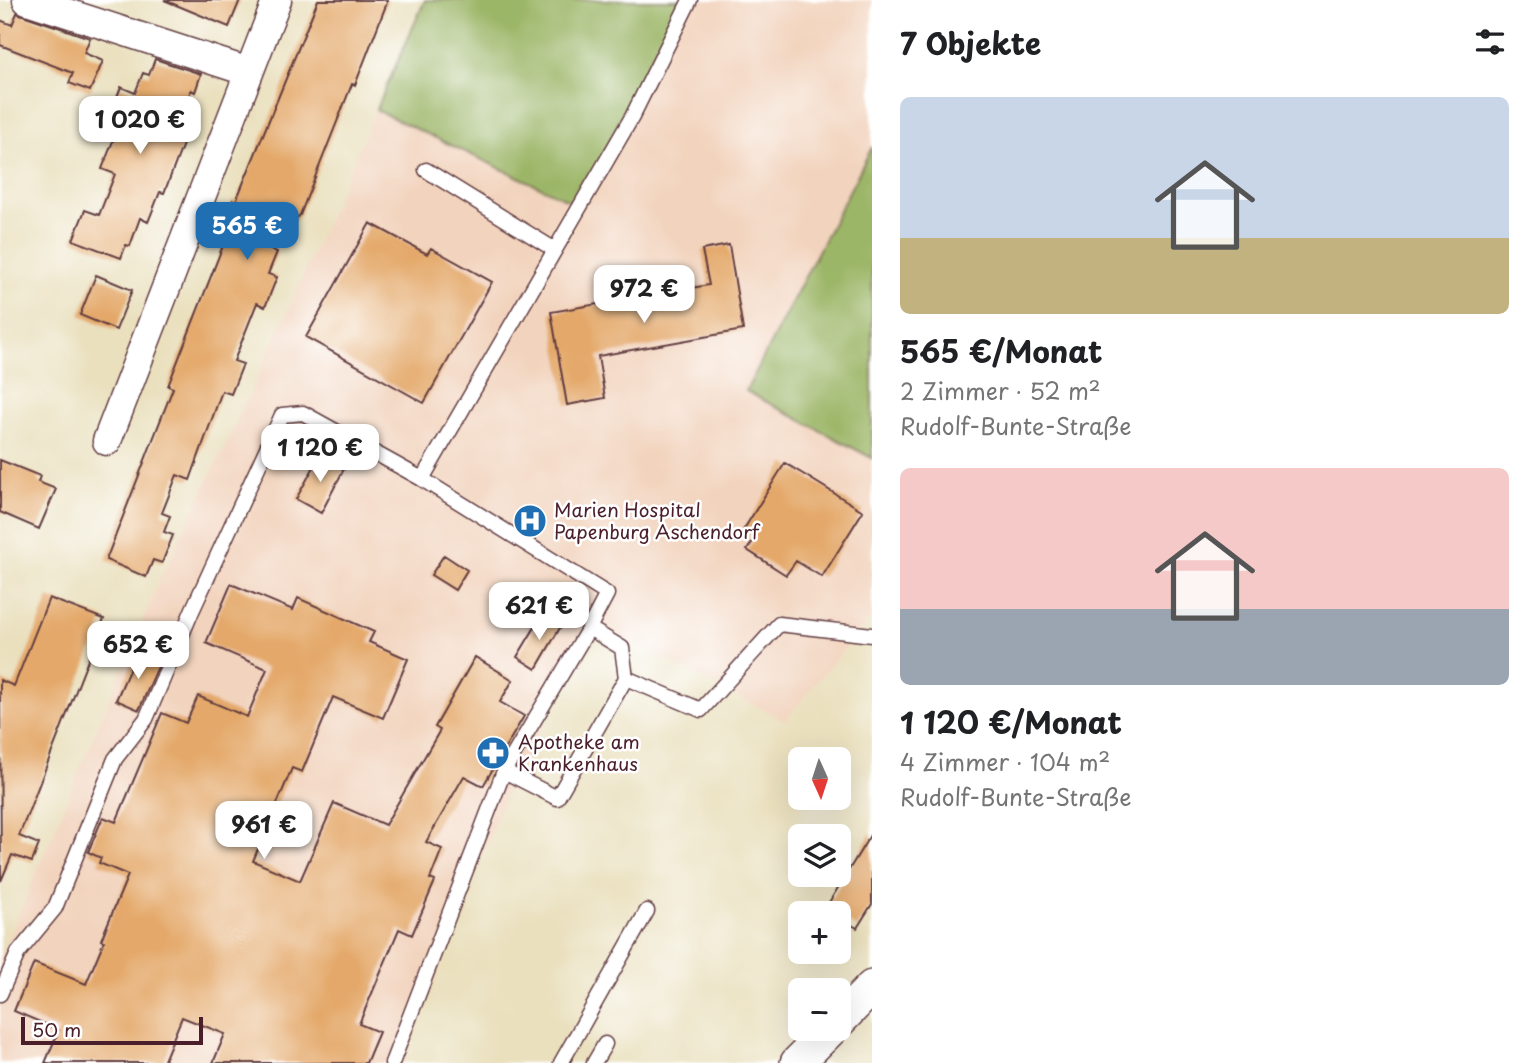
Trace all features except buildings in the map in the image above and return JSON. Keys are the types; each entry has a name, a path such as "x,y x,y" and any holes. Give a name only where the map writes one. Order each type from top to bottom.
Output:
{"street":[{"path":"27,0 249,72"},
{"path":"107,441 277,0"},
{"path":"851,1009 872,987"},
{"path":"797,1063 819,1041"}],"lane":[{"path":"422,479 632,117 690,0"},
{"path":"426,170 555,250"},
{"path":"0,993 18,953 55,908 115,759 146,719 192,611 282,415 303,413 422,479 607,594 504,771 392,1063"},
{"path":"626,678 701,709 779,624 872,635"},
{"path":"504,771 556,798 626,678 622,648 589,628"},
{"path":"561,1063 648,911"},
{"path":"594,1063 605,1044"}],"shaded area":[{"name":"Marien Hospital Papenburg Aschendorf","path":"680,0 872,0 872,147 746,390 872,458 872,616 785,721 597,625 507,791 404,1063 0,1063 0,959 158,583 256,381 376,110 578,205"}],"green space":[{"path":"425,0 680,0 578,205 376,110"},
{"path":"872,147 872,458 746,391"}],"place":[{"name":"Marien Hospital Papenburg Aschendorf","path":"530,521"},
{"name":"Apotheke am Krankenhaus","path":"493,753"}]}
